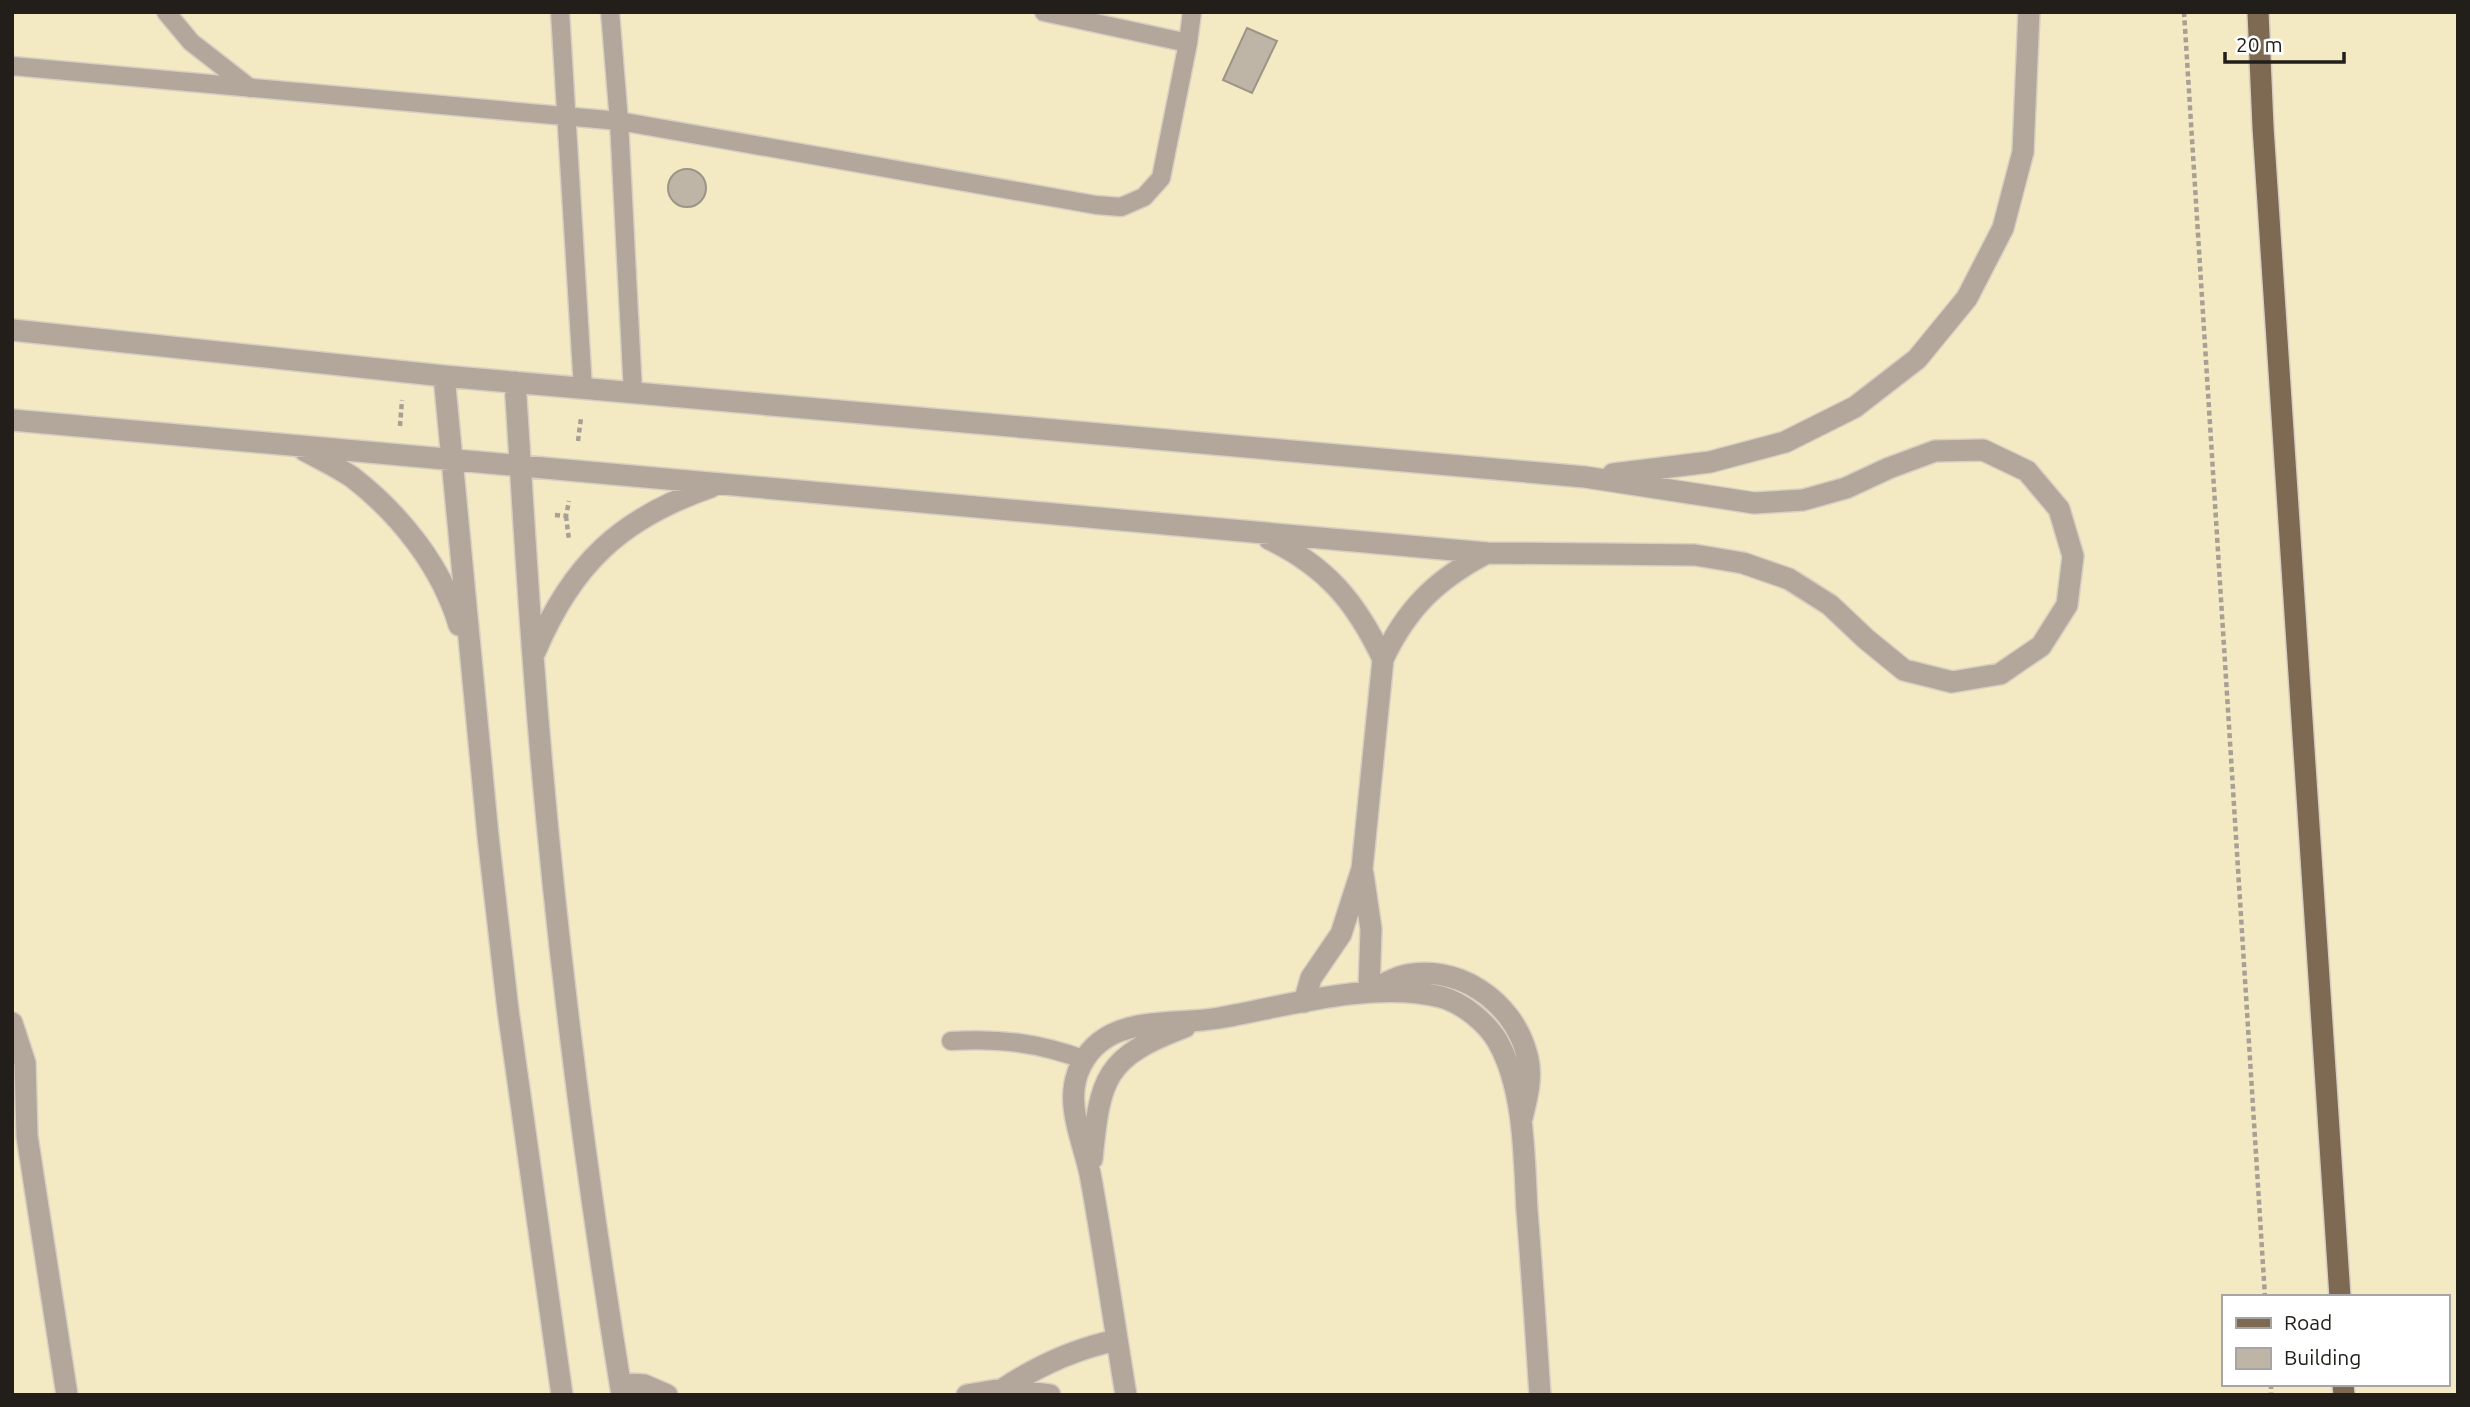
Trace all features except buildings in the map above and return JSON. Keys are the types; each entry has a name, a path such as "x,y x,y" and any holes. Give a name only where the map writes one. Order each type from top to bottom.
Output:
{"main road":[{"path":"2258,12 2340,1295"}],"street":[{"path":"1585,477 1710,462 1786,442 1855,407 1917,359 1967,298 2003,228 2023,152 2029,12"},
{"path":"12,330 583,389 1585,477 1754,503 1802,500 1846,488 1935,451 1983,450 2027,471 2059,509 2073,556 2067,605 2041,646 2000,674 1952,682 1904,670 1830,605 1789,579 1744,563 1695,555 1487,554 12,420"},
{"path":"444,376 470,662 508,1010 556,1392"},
{"path":"515,382 533,657 568,1012 587,1170 621,1389 644,1385 667,1395"},
{"path":"299,447 351,476 396,515 429,560 454,609 470,662"},
{"path":"533,657 550,617 573,579 603,547 638,520 676,499 717,485"},
{"path":"1258,534 1290,549 1321,570 1346,596 1367,626 1383,659"},
{"path":"1304,1002 1311,978 1341,934 1362,869 1383,659 1396,632 1414,607 1460,567 1487,554"},
{"path":"1362,869 1371,929 1369,991"},
{"path":"1126,1395 1091,1175 1073,1104 1078,1073 1085,1060 1098,1045 1114,1033 1132,1026 1150,1022 1199,1021 1369,991 1407,992 1443,998 1474,1014 1498,1042 1510,1075 1521,1121 1540,1395"},
{"path":"1091,1175 1098,1108 1108,1077 1121,1060 1138,1046 1199,1021"},
{"path":"12,1023 25,1063 27,1136 68,1395"},
{"path":"12,1089 27,1136"},
{"path":"1003,1389 1024,1375 1069,1353 1117,1340"},
{"path":"967,1395 1003,1389 1050,1395"}],"lane":[{"path":"166,12 191,42 250,88"},
{"path":"560,12 583,389"},
{"path":"610,12 619,121 633,393"},
{"path":"1044,12 1188,43"},
{"path":"12,66 619,121 1096,205 1121,207 1144,197 1160,178 1192,12"},
{"path":"951,1041 985,1038 1020,1041 1053,1048 1085,1060"}],"path":[{"path":"2184,12 2265,1295"}],"sand":[{"path":"12,12 2458,12 2458,1395 12,1395"}]}
